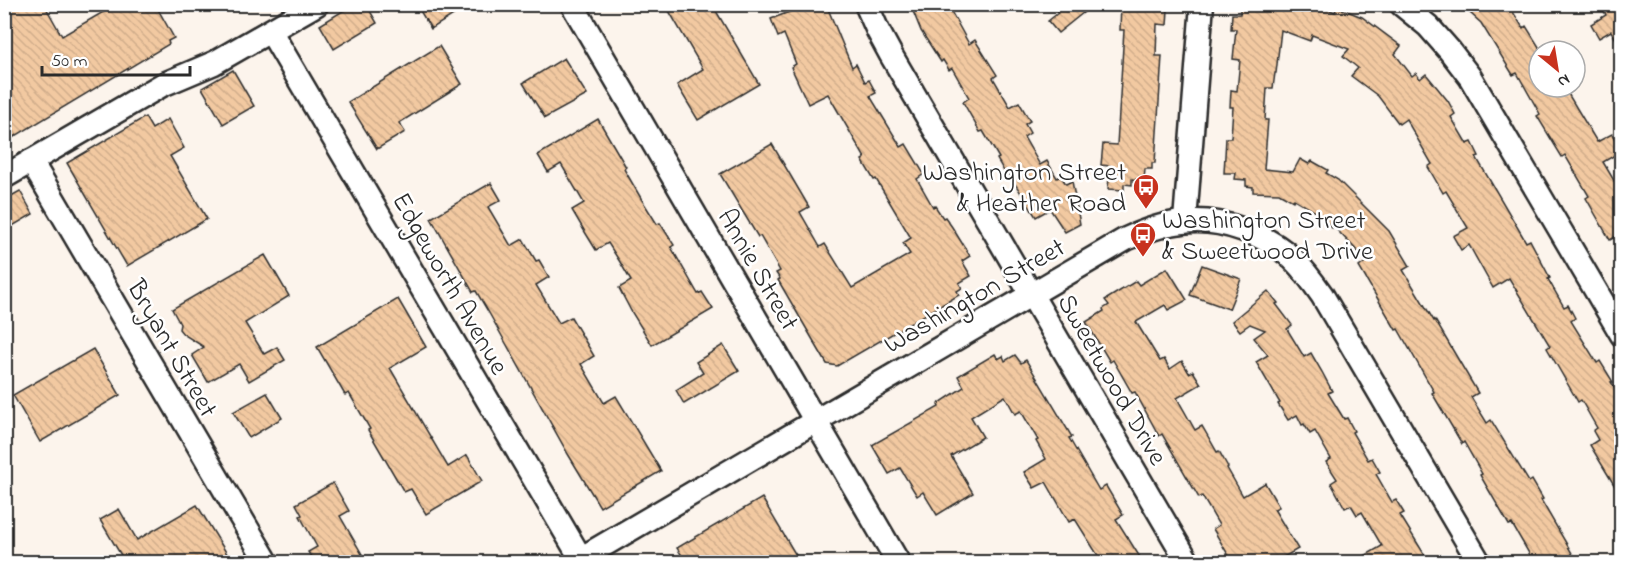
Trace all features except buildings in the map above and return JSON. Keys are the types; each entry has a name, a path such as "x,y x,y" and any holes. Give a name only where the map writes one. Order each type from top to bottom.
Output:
{"street":[{"path":"4,177 162,85 214,63 317,4"},
{"name":"Annie Street","path":"572,4 898,562"},
{"name":"Sweetwood Drive","path":"866,4 878,31 1188,562"},
{"path":"1185,221 1202,4"},
{"path":"1401,4 1428,26 1470,77 1622,335"},
{"name":"Edgeworth Avenue","path":"271,32 580,561"},
{"name":"Bryant Street","path":"31,161 267,562"},
{"name":"Washington Street","path":"580,561 1126,239 1164,225 1185,221 1232,226 1255,235 1275,245 1292,258 1308,275 1479,562"}],"place":[{"name":"Washington Street & Heather Road","path":"1146,210"},
{"name":"Washington Street & Sweetwood Drive","path":"1143,258"}]}
